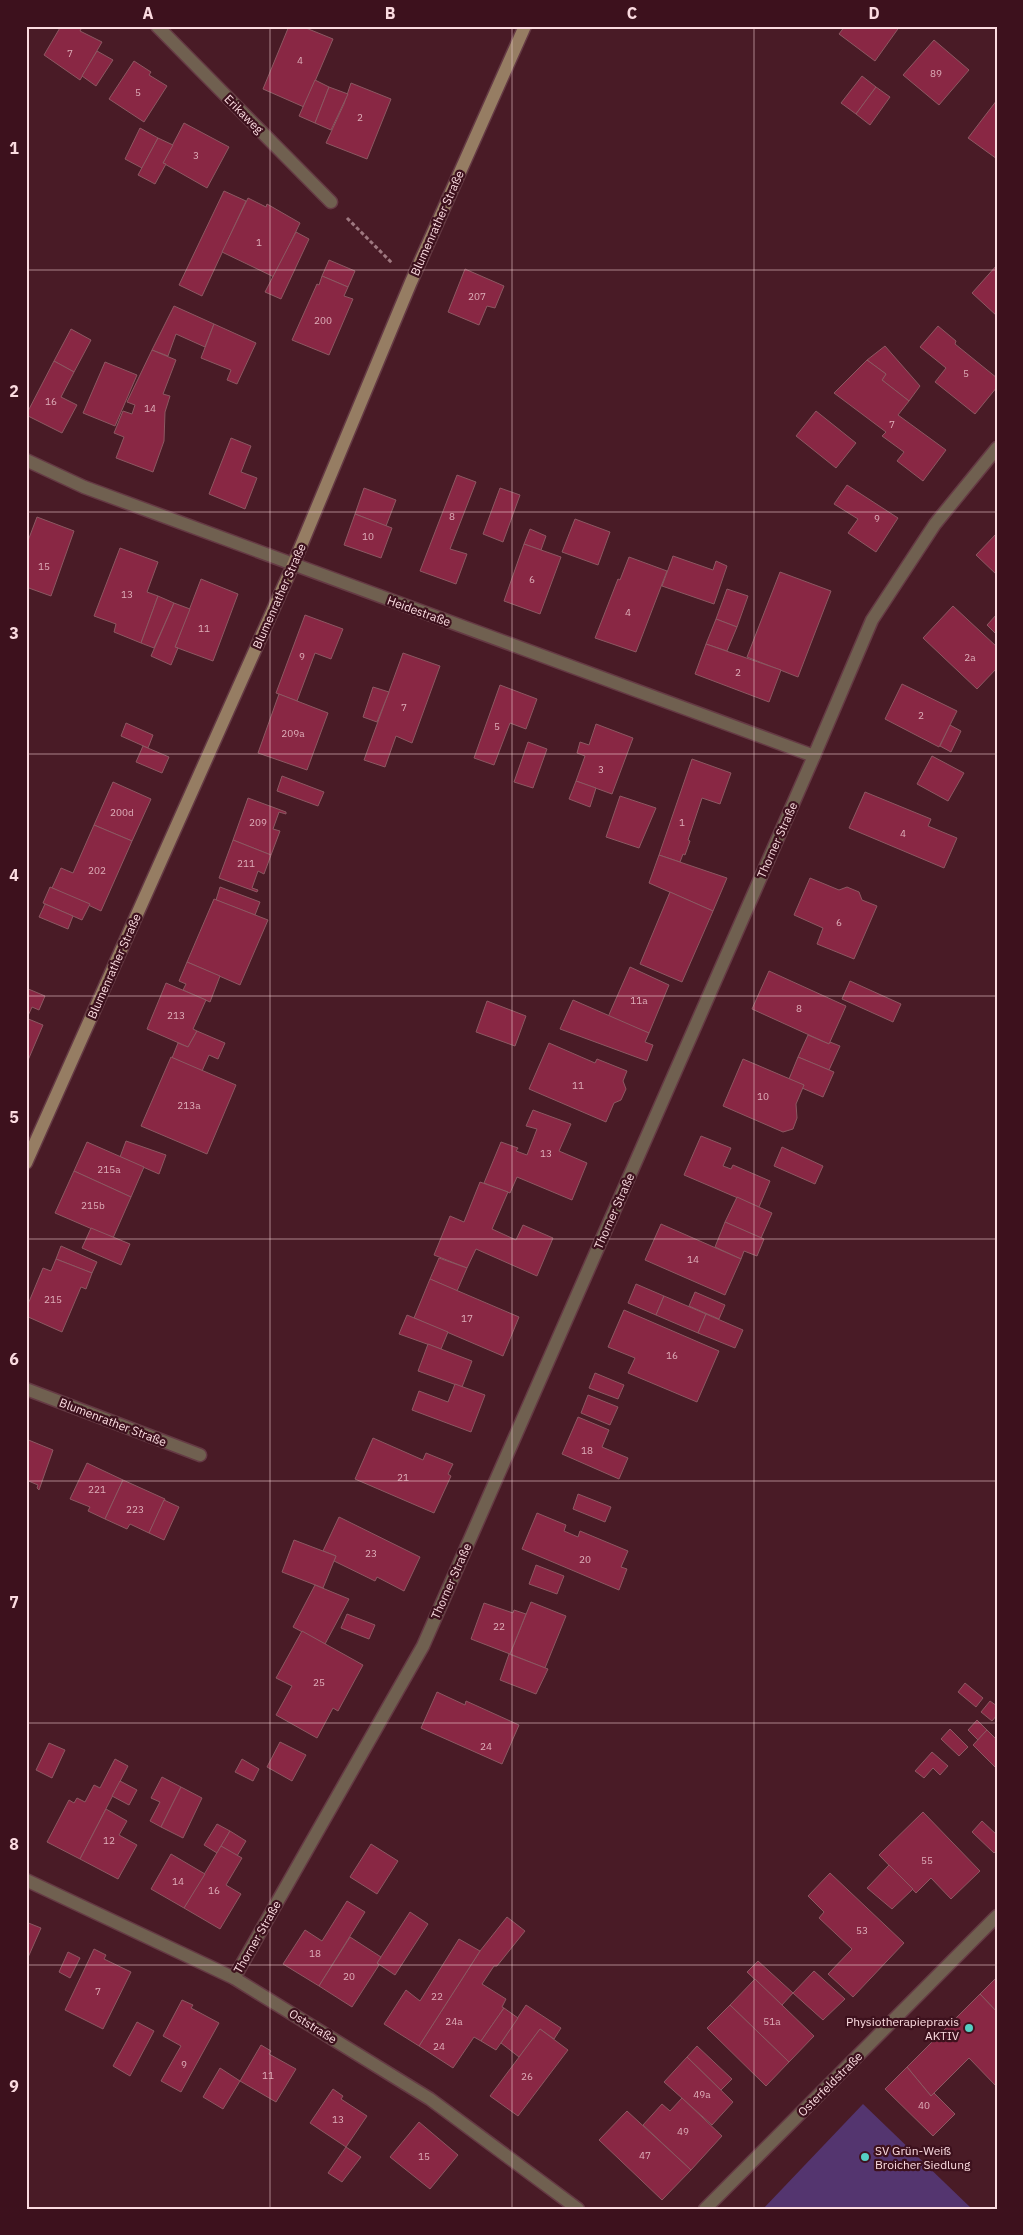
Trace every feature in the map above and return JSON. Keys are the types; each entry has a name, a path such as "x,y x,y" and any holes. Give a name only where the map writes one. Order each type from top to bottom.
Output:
{"street":[{"name":"Erikaweg","path":"157,26 331,202"},
{"name":"Blumenrather Straße","path":"26,1163 293,565 411,282 524,26"},
{"name":"Thorner Straße","path":"234,1978 423,1646 872,620 935,524 997,448"},
{"name":"Heidestraße","path":"26,460 84,487 814,756"},
{"name":"Blumenrather Straße","path":"26,1389 200,1455"},
{"name":"Oststraße","path":"26,1880 234,1978 430,2099 578,2209"},
{"name":"Osterfeldstraße","path":"705,2209 997,1916"}],"path":[{"path":"331,202 411,282"}],"shaded area":[{"name":"SV Grün-Weiß Broicher Siedlung","path":"863,2104 972,2209 763,2209"}],"building":[{"path":"61,26 77,26 81,29 80,31 102,42 80,80 44,55"},
{"path":"289,26 301,26 333,39 304,107 263,89"},
{"path":"845,26 900,26 875,61 839,34"},
{"path":"934,40 969,70 939,105 903,75"},
{"path":"97,51 113,60 96,86 82,76"},
{"path":"134,61 151,72 149,75 167,86 144,122 109,99"},
{"path":"862,76 876,87 856,114 841,103"},
{"path":"315,80 329,87 315,123 299,116"},
{"path":"351,83 391,99 367,159 326,143 344,104"},
{"path":"329,87 348,94 331,130 315,123"},
{"path":"876,87 890,97 870,125 856,114"},
{"path":"997,100 997,159 968,138"},
{"path":"184,123 229,147 207,188 163,163"},
{"path":"140,128 158,138 142,168 125,159"},
{"path":"158,138 173,145 163,163 166,164 155,184 138,175"},
{"path":"224,191 246,201 202,296 179,285"},
{"path":"248,198 266,207 267,204 300,223 274,277 222,252"},
{"path":"296,232 309,239 281,299 265,292"},
{"path":"329,260 355,271 348,287 322,276"},
{"path":"997,265 997,316 972,293"},
{"path":"465,269 504,286 495,308 487,306 479,325 448,312"},
{"path":"322,276 348,287 344,296 353,299 329,355 292,340"},
{"path":"174,306 214,324 205,347 176,334 168,356 152,350"},
{"path":"214,324 256,343 237,384 227,380 231,370 201,358"},
{"path":"938,326 956,341 955,344 997,378 997,387 975,414 935,382 946,368 920,347"},
{"path":"71,329 91,340 74,372 54,361"},
{"path":"885,346 920,386 909,401 882,380 886,374 867,360"},
{"path":"152,350 176,360 163,394 170,396 165,412 164,441 153,472 116,458 124,437 114,433 123,411 132,414 135,405 127,402"},
{"path":"867,360 886,374 882,380 909,401 898,415 946,450 923,481 897,461 904,452 882,436 886,432 834,393"},
{"path":"54,361 74,372 61,397 77,405 62,433 26,415"},
{"path":"105,362 137,375 115,426 83,413"},
{"path":"816,411 856,443 836,468 796,436"},
{"path":"231,438 251,446 241,472 257,478 245,509 209,494"},
{"path":"457,475 476,482 450,549 467,554 456,584 420,571"},
{"path":"847,485 898,518 876,552 848,533 858,519 834,504"},
{"path":"364,488 396,500 386,526 355,514"},
{"path":"500,488 520,495 503,542 483,534"},
{"path":"355,514 392,528 381,558 344,545"},
{"path":"37,517 74,531 51,596 26,587 26,546"},
{"path":"575,519 610,532 598,565 562,552"},
{"path":"530,529 546,536 541,550 524,544"},
{"path":"997,533 997,575 976,555"},
{"path":"524,544 561,557 540,614 504,601"},
{"path":"120,548 158,562 147,592 158,596 141,643 114,632 116,624 94,616"},
{"path":"673,556 713,570 716,561 727,566 714,604 662,586"},
{"path":"629,557 667,571 636,652 595,638 618,579 620,580"},
{"path":"780,572 831,591 798,677 747,657"},
{"path":"201,579 238,594 213,661 175,647"},
{"path":"727,589 748,596 737,627 716,619"},
{"path":"158,596 174,603 154,648 141,643"},
{"path":"174,603 190,609 175,647 178,648 171,665 151,656"},
{"path":"953,606 997,647 997,668 977,689 923,638"},
{"path":"997,614 997,635 987,625"},
{"path":"305,615 343,629 331,659 315,653 297,701 276,693"},
{"path":"716,619 737,627 727,651 706,644"},
{"path":"706,644 781,670 769,702 695,674"},
{"path":"403,653 440,666 412,743 396,736 385,767 364,760"},
{"path":"902,684 957,711 939,747 885,719"},
{"path":"500,685 537,699 526,729 510,723 494,765 474,758"},
{"path":"373,687 389,692 377,722 363,717"},
{"path":"279,694 328,713 307,770 258,753"},
{"path":"126,723 153,735 148,748 121,736"},
{"path":"596,724 633,738 612,794 576,781 585,756 577,753 580,742 589,745"},
{"path":"950,725 961,731 951,752 940,746"},
{"path":"528,742 547,749 533,788 514,782"},
{"path":"143,746 169,757 162,773 136,762"},
{"path":"932,756 964,773 948,801 917,784"},
{"path":"692,759 731,773 720,804 702,798 688,840 690,841 685,855 683,854 680,862 659,855"},
{"path":"282,776 324,792 318,806 277,791"},
{"path":"576,781 596,788 590,807 569,799"},
{"path":"113,782 151,799 132,841 94,825"},
{"path":"865,792 931,819 928,826 957,838 944,868 849,828"},
{"path":"620,796 656,808 639,848 606,837"},
{"path":"248,798 286,812 286,814 279,812 273,829 280,831 271,855 233,840"},
{"path":"94,825 132,841 101,911 52,888 61,868 73,873"},
{"path":"233,840 271,855 264,874 258,871 252,888 258,890 257,892 219,878"},
{"path":"659,855 727,878 713,911 649,883"},
{"path":"810,878 839,890 847,887 859,892 862,900 877,906 854,959 817,944 823,928 794,915"},
{"path":"50,887 90,904 82,920 43,903"},
{"path":"220,887 260,902 255,915 216,900"},
{"path":"670,892 713,911 682,982 640,964"},
{"path":"214,899 268,920 240,985 187,962"},
{"path":"45,904 73,916 68,929 39,917"},
{"path":"187,962 220,976 210,1002 183,990 186,984 179,981"},
{"path":"630,967 669,985 649,1033 608,1017"},
{"path":"769,971 846,1006 829,1044 752,1009"},
{"path":"850,981 901,1004 893,1022 842,999"},
{"path":"166,983 206,1000 193,1029 197,1031 188,1047 147,1029"},
{"path":"26,988 45,996 39,1010 32,1007 27,1018"},
{"path":"573,1000 649,1033 645,1042 653,1045 647,1061 560,1029"},
{"path":"487,1001 526,1016 515,1046 476,1032"},
{"path":"26,1018 43,1025 26,1065"},
{"path":"197,1031 225,1043 218,1059 209,1055 202,1071 172,1058 178,1043 188,1047"},
{"path":"808,1035 829,1044 830,1042 840,1046 829,1070 798,1057"},
{"path":"549,1043 595,1063 597,1059 627,1071 623,1081 626,1089 621,1100 614,1103 606,1122 529,1089"},
{"path":"171,1057 236,1085 207,1154 141,1126"},
{"path":"798,1057 834,1072 823,1097 802,1088 804,1085 789,1079"},
{"path":"743,1059 804,1085 796,1104 797,1118 793,1129 783,1132 723,1106"},
{"path":"533,1110 571,1124 559,1151 587,1163 572,1200 517,1177 510,1193 484,1183 501,1142 518,1148 516,1151 527,1155 537,1129 526,1126"},
{"path":"701,1136 731,1148 723,1166 731,1169 733,1165 770,1181 759,1207 684,1175"},
{"path":"126,1141 166,1155 159,1174 120,1157"},
{"path":"87,1142 144,1167 131,1197 74,1171"},
{"path":"782,1147 823,1166 815,1184 774,1166"},
{"path":"74,1171 131,1197 113,1238 55,1213"},
{"path":"480,1182 508,1192 492,1229 516,1240 523,1225 553,1238 537,1276 476,1249 467,1268 434,1255 450,1216 464,1222"},
{"path":"737,1197 772,1213 761,1238 725,1222"},
{"path":"725,1222 764,1239 757,1256 744,1251 741,1259 715,1247"},
{"path":"661,1224 741,1259 725,1295 645,1260"},
{"path":"91,1228 130,1244 121,1265 82,1248"},
{"path":"61,1246 97,1262 92,1273 56,1259"},
{"path":"439,1258 467,1268 457,1291 430,1279"},
{"path":"56,1259 92,1273 86,1289 81,1287 62,1332 26,1316 26,1309 43,1268 51,1271"},
{"path":"430,1279 519,1317 503,1356 414,1318"},
{"path":"636,1284 664,1296 656,1315 628,1303"},
{"path":"695,1292 725,1305 719,1319 689,1306"},
{"path":"664,1296 706,1314 698,1333 656,1315"},
{"path":"624,1310 719,1351 697,1402 628,1373 635,1358 608,1347"},
{"path":"706,1314 743,1330 735,1348 698,1333"},
{"path":"407,1315 448,1332 441,1349 399,1334"},
{"path":"428,1344 472,1361 462,1387 418,1371"},
{"path":"595,1373 624,1385 618,1399 589,1388"},
{"path":"455,1384 485,1395 471,1432 412,1410 419,1391 448,1402"},
{"path":"588,1395 618,1407 610,1425 581,1413"},
{"path":"578,1417 609,1430 602,1447 628,1458 619,1479 562,1454"},
{"path":"373,1438 423,1460 426,1453 453,1464 448,1474 451,1476 434,1513 355,1479"},
{"path":"26,1439 53,1450 39,1490 37,1488 38,1485 26,1480"},
{"path":"87,1463 123,1480 105,1519 88,1511 90,1507 70,1499"},
{"path":"123,1480 165,1499 149,1533 130,1524 127,1529 105,1519"},
{"path":"578,1494 611,1507 605,1522 573,1509"},
{"path":"164,1500 179,1507 164,1540 149,1533"},
{"path":"537,1513 566,1525 564,1531 578,1537 580,1531 628,1551 621,1567 627,1569 619,1590 522,1549"},
{"path":"339,1517 420,1557 404,1591 377,1577 375,1581 334,1561 336,1556 323,1551"},
{"path":"294,1540 336,1556 323,1588 282,1572"},
{"path":"536,1565 564,1576 557,1594 529,1584"},
{"path":"315,1585 349,1599 325,1644 293,1627"},
{"path":"531,1602 566,1616 545,1668 510,1654"},
{"path":"484,1603 513,1613 514,1610 526,1614 510,1654 471,1639"},
{"path":"347,1614 375,1625 369,1639 341,1628"},
{"path":"302,1631 363,1665 338,1711 333,1708 317,1738 276,1715 292,1686 276,1678"},
{"path":"509,1654 548,1669 536,1694 500,1680"},
{"path":"965,1683 983,1698 976,1707 958,1692"},
{"path":"437,1692 465,1705 466,1701 519,1725 502,1764 421,1728"},
{"path":"990,1701 997,1706 997,1715 992,1721 981,1712"},
{"path":"977,1720 987,1730 978,1740 968,1730"},
{"path":"950,1729 968,1747 959,1756 941,1739"},
{"path":"987,1730 997,1740 997,1769 973,1745"},
{"path":"280,1742 306,1755 292,1781 267,1767"},
{"path":"49,1743 65,1750 52,1778 36,1770"},
{"path":"932,1752 948,1766 940,1775 933,1768 924,1778 915,1771"},
{"path":"115,1759 128,1766 80,1859 47,1842 69,1800 74,1803 77,1798 85,1802 94,1785 100,1788"},
{"path":"242,1759 259,1769 253,1781 235,1772"},
{"path":"162,1777 181,1787 161,1827 150,1821 160,1802 151,1798"},
{"path":"120,1781 137,1790 129,1805 112,1796"},
{"path":"181,1787 202,1798 183,1838 161,1827"},
{"path":"106,1809 127,1821 119,1835 137,1845 118,1879 80,1859"},
{"path":"923,1812 980,1871 951,1899 931,1878 916,1893 879,1855"},
{"path":"982,1821 997,1835 997,1850 994,1853 972,1832"},
{"path":"217,1824 230,1831 217,1853 204,1845"},
{"path":"230,1831 246,1841 237,1856 221,1846"},
{"path":"371,1844 398,1861 377,1894 350,1877"},
{"path":"221,1846 242,1858 226,1885 241,1894 220,1929 184,1908"},
{"path":"171,1854 205,1874 184,1908 151,1889"},
{"path":"889,1865 913,1889 892,1909 867,1888"},
{"path":"830,1873 904,1943 853,1997 828,1974 852,1949 819,1918 824,1912 808,1896"},
{"path":"347,1901 365,1912 319,1986 283,1964 305,1930 322,1941"},
{"path":"410,1912 428,1924 395,1975 377,1963"},
{"path":"507,1917 525,1931 497,1966 494,1966 482,1984 506,1999 502,2007 504,2008 481,2041 474,2037 453,2068 419,2046 480,1951"},
{"path":"26,1922 41,1928 26,1962"},
{"path":"350,1937 381,1957 377,1963 379,1965 352,2007 319,1986"},
{"path":"459,1939 480,1951 419,2046 384,2024 406,1990 420,2001"},
{"path":"94,1949 106,1955 104,1959 131,1972 103,2029 65,2010"},
{"path":"68,1952 80,1958 70,1978 59,1972"},
{"path":"758,1961 793,1993 782,2005 747,1972"},
{"path":"814,1971 845,1999 823,2020 793,1993"},
{"path":"997,1977 997,2012 980,1994"},
{"path":"755,1979 814,2036 789,2062 730,2005"},
{"path":"980,1994 997,2012 997,2087 969,2058 931,2096 907,2067"},
{"path":"182,2000 193,2005 191,2008 219,2023 181,2092 161,2081 181,2046 163,2036"},
{"path":"526,2005 561,2028 554,2039 540,2029 519,2057 501,2043"},
{"path":"730,2005 789,2062 766,2086 707,2028"},
{"path":"504,2008 518,2018 496,2050 481,2041"},
{"path":"137,2022 154,2031 130,2076 113,2066"},
{"path":"540,2029 568,2050 518,2116 490,2096"},
{"path":"261,2045 271,2051 269,2054 296,2069 276,2102 240,2081"},
{"path":"697,2046 732,2079 721,2090 687,2057"},
{"path":"687,2057 733,2102 712,2125 664,2082"},
{"path":"907,2067 931,2096 934,2093 955,2114 933,2136 885,2089"},
{"path":"220,2068 240,2081 223,2109 203,2097"},
{"path":"333,2089 343,2096 341,2099 367,2116 346,2147 310,2123"},
{"path":"682,2098 722,2136 691,2170 643,2125 662,2104 670,2111"},
{"path":"627,2111 691,2170 662,2200 599,2140"},
{"path":"419,2122 458,2155 430,2189 390,2157"},
{"path":"346,2147 361,2157 342,2182 328,2173"}],"place":[{"name":"Physiotherapiepraxis AKTIV","path":"969,2028"},
{"name":"SV Grün-Weiß Broicher Siedlung","path":"865,2157"}]}
